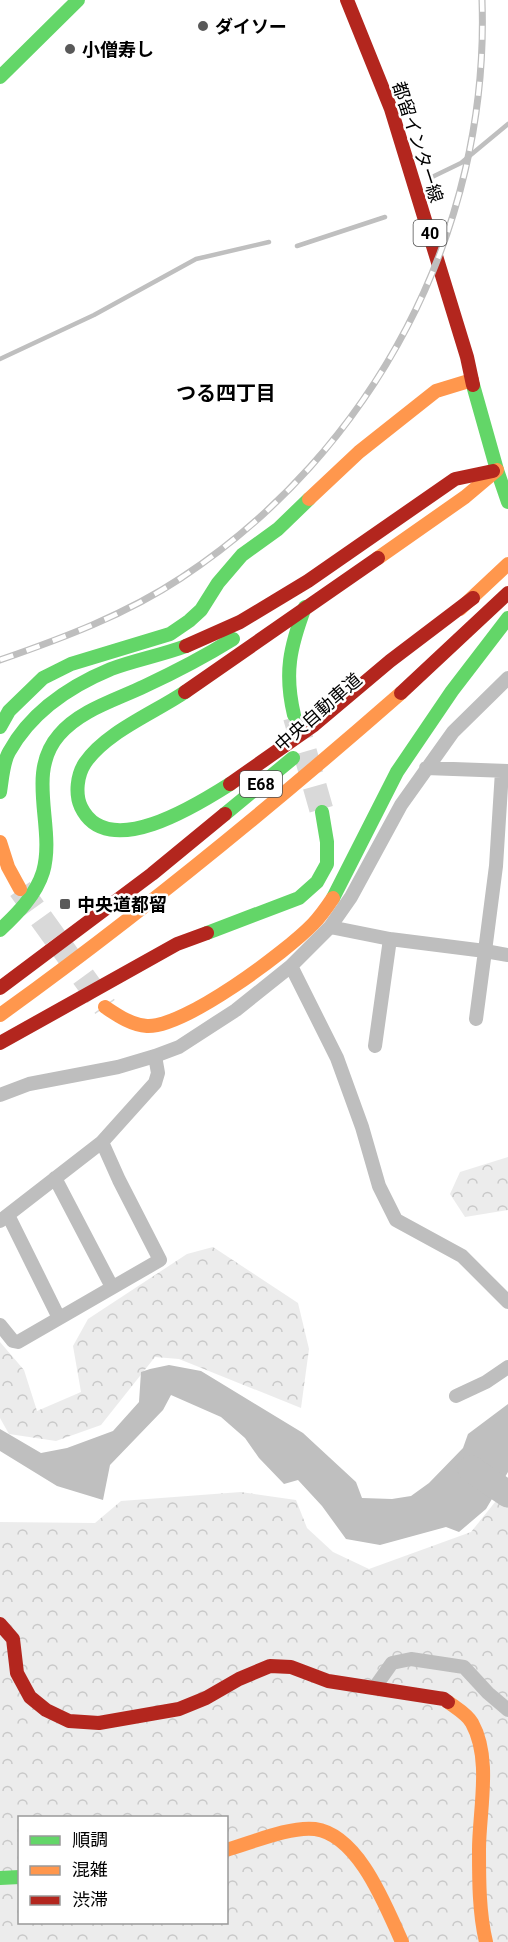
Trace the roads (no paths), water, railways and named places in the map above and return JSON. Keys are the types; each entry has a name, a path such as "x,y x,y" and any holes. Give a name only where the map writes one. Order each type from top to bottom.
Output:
{"main road":[{"path":"0,77 78,0"},
{"name":"都留インター線","path":"347,0 391,109 438,258 497,470 507,495"},
{"path":"0,727 9,711 43,678 71,664 170,634 189,621 201,610 218,583 242,555 278,529 366,446 436,391 472,380"},
{"path":"0,792 8,753 36,716 56,699 82,683 112,669 158,657 240,622 283,597 456,479 497,470"},
{"path":"473,598 363,683 316,724 234,782 176,815 135,829 113,831 91,821 79,803 78,786 83,765 101,745 174,699 465,497 497,470"},
{"name":"中央自動車道","path":"0,988 152,874 286,764 473,598 508,564"},
{"name":"E68","path":"0,1015 166,890 301,781 420,676 508,593"},
{"path":"0,930 25,904 37,886 44,868 45,834 41,790 46,755 58,734 86,713 219,649 242,633 283,597"},
{"path":"294,715 286,671 292,641 305,607"},
{"path":"105,1007 123,1019 146,1026 169,1023 189,1014 273,959 315,921 336,894 397,772 452,691 508,618"},
{"path":"0,1043 177,944 299,898 317,882 327,864 327,842 322,812"},
{"path":"0,842 8,867 20,889"},
{"path":"0,1624 13,1639 17,1673 30,1697 46,1710 69,1721 99,1723 179,1709 270,1666 291,1667 328,1681 444,1699 462,1712 472,1723 484,1760 479,1850 482,1925 486,1942"},
{"path":"228,1849 299,1831 316,1829 334,1836 351,1851 385,1903 402,1942"},
{"path":"0,1878 18,1877"}],"street":[{"path":"0,1095 29,1083 118,1066 179,1047 236,1010 291,966 330,927 351,897 400,805 453,732 508,678"},
{"path":"426,768 505,771 502,868 485,951 476,1019"},
{"path":"330,927 390,939 508,955"},
{"path":"375,1046 390,939"},
{"path":"291,966 337,1058 362,1127 379,1186 396,1220 462,1256 508,1302"},
{"path":"59,1318 4,1218 102,1142 155,1083 158,1073 155,1056"},
{"path":"0,1324 13,1341 18,1342 160,1260 102,1142"},
{"path":"55,1178 112,1287"},
{"path":"456,1396 486,1382 508,1367"},
{"path":"375,1687 392,1663 411,1659 464,1667 488,1693 508,1710"}],"waterway":[{"path":"430,178 461,163 508,124"},
{"path":"297,246 385,217"},
{"path":"0,359 94,315 196,259 269,242"},
{"path":"471,1469 508,1494"}],"tunnel":[{"path":"295,717 322,812"},
{"path":"20,889 105,1007"}],"railway":[{"path":"0,660 116,614 181,578 249,526 310,467 363,400 406,328 441,251 465,170 479,86 482,0"}],"place":[{"name":"ダイソー","path":"203,26"},
{"name":"小僧寿し","path":"70,49"},
{"name":"中央道都留","path":"65,904"}],"district":[{"name":"つる四丁目","path":"226,393"}]}
